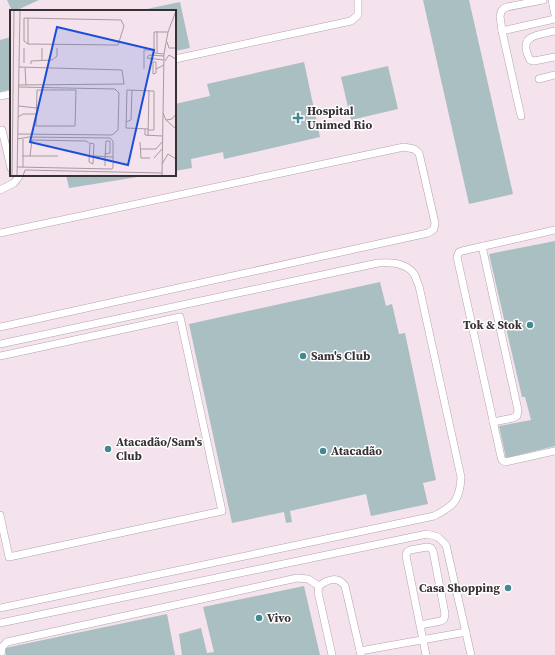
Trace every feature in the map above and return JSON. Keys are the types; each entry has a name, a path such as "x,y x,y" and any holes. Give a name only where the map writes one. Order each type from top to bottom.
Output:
{"lane":[{"path":"176,59 351,21 358,15 358,0"},
{"path":"521,116 500,16 503,9 507,7 543,0"},
{"path":"552,0 555,15"},
{"path":"502,31 555,19"},
{"path":"555,31 533,36 528,39 526,43 530,60 534,61 555,57"},
{"path":"539,79 555,75"},
{"path":"0,96 10,94"},
{"path":"2,130 10,164"},
{"path":"0,233 404,147 414,149 419,153 435,223 434,229 428,233 0,327"},
{"path":"13,176 14,183"},
{"path":"0,190 14,183 19,176"},
{"path":"555,230 462,251 459,252 457,257 500,457 505,462 555,451"},
{"path":"482,246 518,410 517,416 513,418 493,422"},
{"path":"0,344 378,263 389,262 398,264 406,267 413,273 419,286 461,478 460,490 456,500 447,509 434,516 0,608"},
{"path":"0,356 180,317 222,511 9,557 0,515"},
{"path":"0,623 427,534 438,537 446,545 471,655"},
{"path":"420,625 441,621 444,619 445,614 433,551 427,546 410,550 407,552 406,556 426,655"},
{"path":"1,655 2,647 8,642 297,578 308,579 319,586"},
{"path":"332,655 318,592 319,586 324,582 337,579 345,586 361,653 466,632"}],"building":[{"path":"7,0 39,0 17,10 12,10"},
{"path":"423,0 469,0 513,194 469,204"},
{"path":"180,2 190,48 176,51 176,10 142,10"},
{"path":"10,37 10,89 0,92 0,40"},
{"path":"304,62 320,137 224,159 223,152 191,159 192,168 176,171 176,104 210,96 207,84"},
{"path":"388,66 398,109 351,120 341,77"},
{"path":"66,176 144,176 69,188"},
{"name":"Tok & Stok","path":"555,241 555,446 506,458 499,426 531,420 525,397 522,397 489,254"},
{"path":"380,282 386,306 392,304 399,334 405,333 436,480 423,483 428,504 371,516 366,494 290,511 292,522 286,523 284,512 232,523 189,324"},
{"name":"Vivo","path":"304,586 320,655 182,655 179,634 201,628 207,653 214,652 203,607"},
{"path":"167,614 175,655 6,655 5,648"}],"place":[{"name":"Hospital Unimed Rio","path":"298,118"},
{"name":"Tok & Stok","path":"530,325"},
{"name":"Sam's Club","path":"303,356"},
{"name":"Atacadão/Sam's Club","path":"108,449"},
{"name":"Atacadão","path":"323,451"},
{"name":"Casa Shopping","path":"508,588"},
{"name":"Vivo","path":"259,618"}]}
